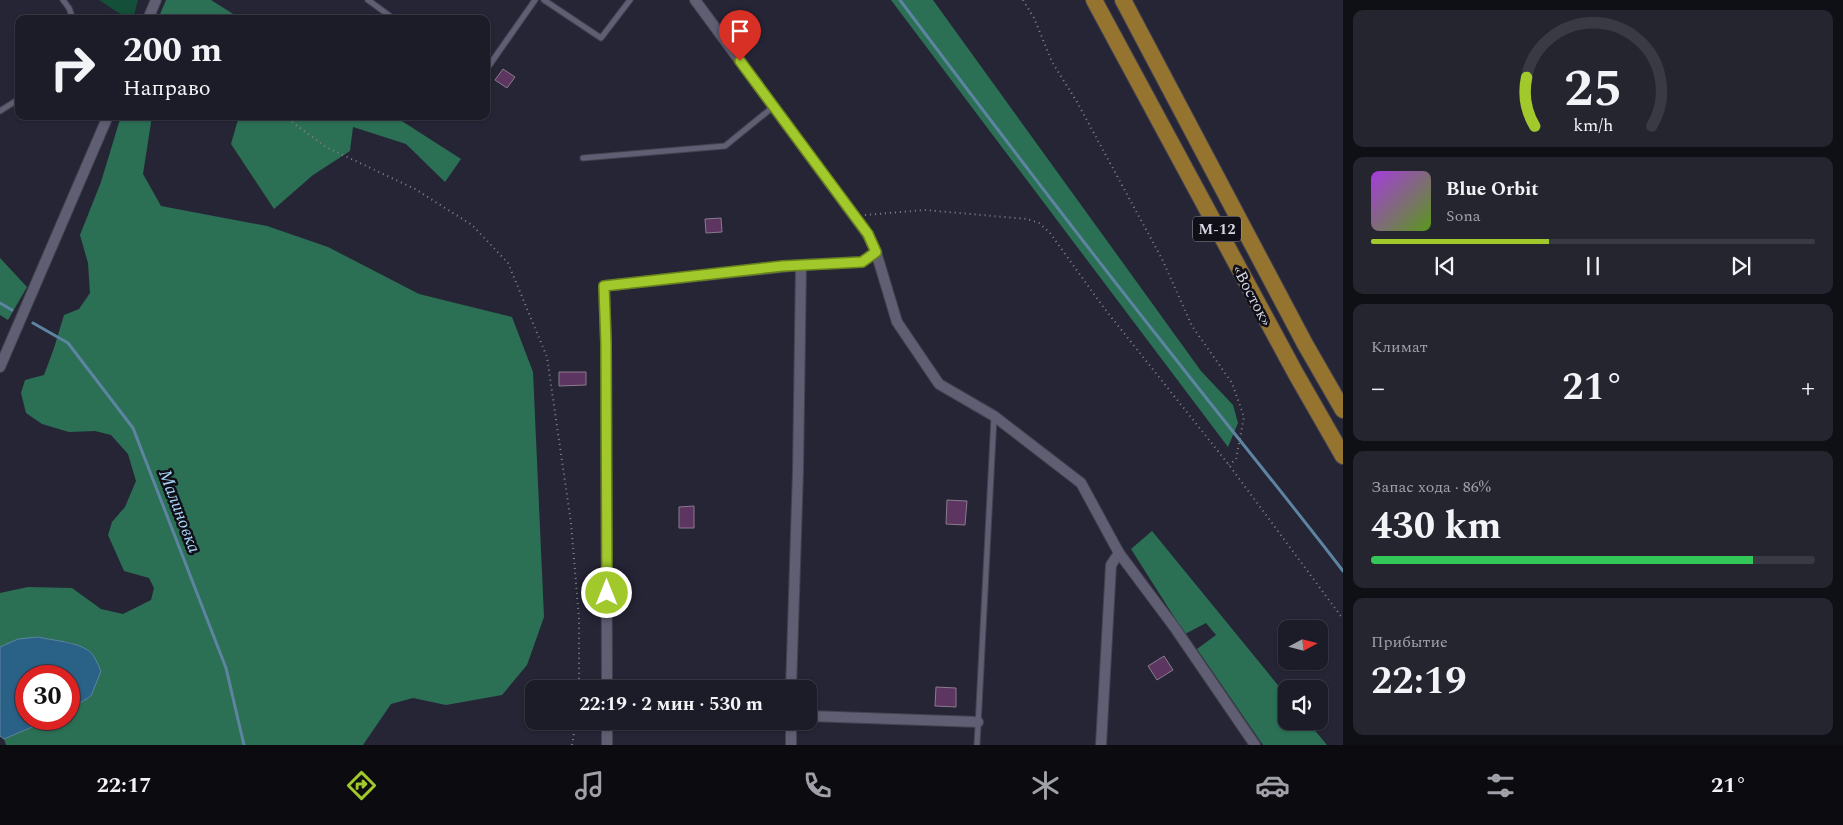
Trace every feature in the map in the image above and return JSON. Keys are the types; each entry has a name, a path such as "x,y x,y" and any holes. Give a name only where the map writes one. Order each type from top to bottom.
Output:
{"highway":[{"name":"«Восток»","path":"1094,0 1296,374 1343,456"},
{"name":"«Восток»","path":"1123,0 1301,335 1343,410"}],"street":[{"path":"150,15 156,0"},
{"path":"694,0 868,234 876,252 897,322 938,384 994,416 1081,482 1119,553 1176,628 1256,745"},
{"path":"0,366 106,120"},
{"path":"607,680 606,343 604,286 801,265 862,262 876,252"},
{"path":"791,680 798,471 801,265"},
{"path":"1101,745 1111,565 1119,553"},
{"path":"817,716 978,722"},
{"path":"607,730 608,745"},
{"path":"791,730 791,745"}],"lane":[{"path":"63,0 72,15"},
{"path":"368,0 389,15"},
{"path":"490,64 535,0"},
{"path":"544,0 601,38 630,0"},
{"path":"0,111 15,102"},
{"path":"583,158 725,146 773,106"},
{"path":"978,745 994,416"}],"path":[{"path":"1023,0 1034,18 1052,62 1078,102 1162,259 1192,326 1232,383 1244,417 1236,459 1229,465"},
{"path":"289,120 326,147 415,189 472,225 508,263 547,357 570,523 579,619 579,680"},
{"path":"854,216 925,210 1027,219 1039,223 1050,233 1104,308 1229,465 1343,619"},
{"path":"572,745 574,730"}],"green space":[{"path":"99,0 138,0 134,15 122,15"},
{"path":"166,0 211,0 235,15 160,15"},
{"path":"891,0 933,0 1201,371 1233,405 1238,423 1228,447"},
{"path":"120,120 151,120 143,174 161,206 267,226 328,247 419,294 512,317 533,372 544,617 527,665 502,695 446,705 413,698 391,704 363,745 6,745 4,739 25,730 80,730 80,703 91,696 90,651 69,642 38,637 0,647 0,593 28,587 72,588 101,609 123,614 151,600 154,588 149,578 124,571 108,535 112,522 125,507 136,481 128,454 111,435 95,431 69,432 42,424 26,413 21,393 25,380 44,375 64,315 79,309 90,293 88,263 80,235 101,182"},
{"path":"238,120 400,120 461,159 445,182 406,144 353,127 350,151 313,175 274,209 231,144"},
{"path":"0,258 27,287 8,320 0,315"},
{"path":"1152,531 1278,685 1278,730 1314,730 1327,745 1263,745 1197,649 1216,635 1206,623 1185,634 1131,549"}],"water":[{"path":"38,637 71,643 89,651 101,671 91,696 80,703 80,665 15,665 15,730 25,730 4,739 0,736 0,647 18,639"}],"building":[{"path":"503,69 515,77 507,88 495,80"},
{"path":"721,218 722,232 706,233 705,219"},
{"path":"559,372 586,372 586,385 559,386"},
{"path":"947,500 967,501 965,525 946,524"},
{"path":"694,506 694,528 679,528 679,507"},
{"path":"1164,656 1173,670 1157,680 1148,666"},
{"path":"936,687 956,688 956,707 935,706"}],"waterway":[{"path":"900,0 1105,269 1343,571"},
{"name":"Малиновка","path":"0,303 12,310"},
{"name":"Малиновка","path":"33,323 68,343 133,428 226,668 244,745"}],"route":[{"path":"607,593 604,286 783,266 862,262 876,252 868,234 740,61"}]}
